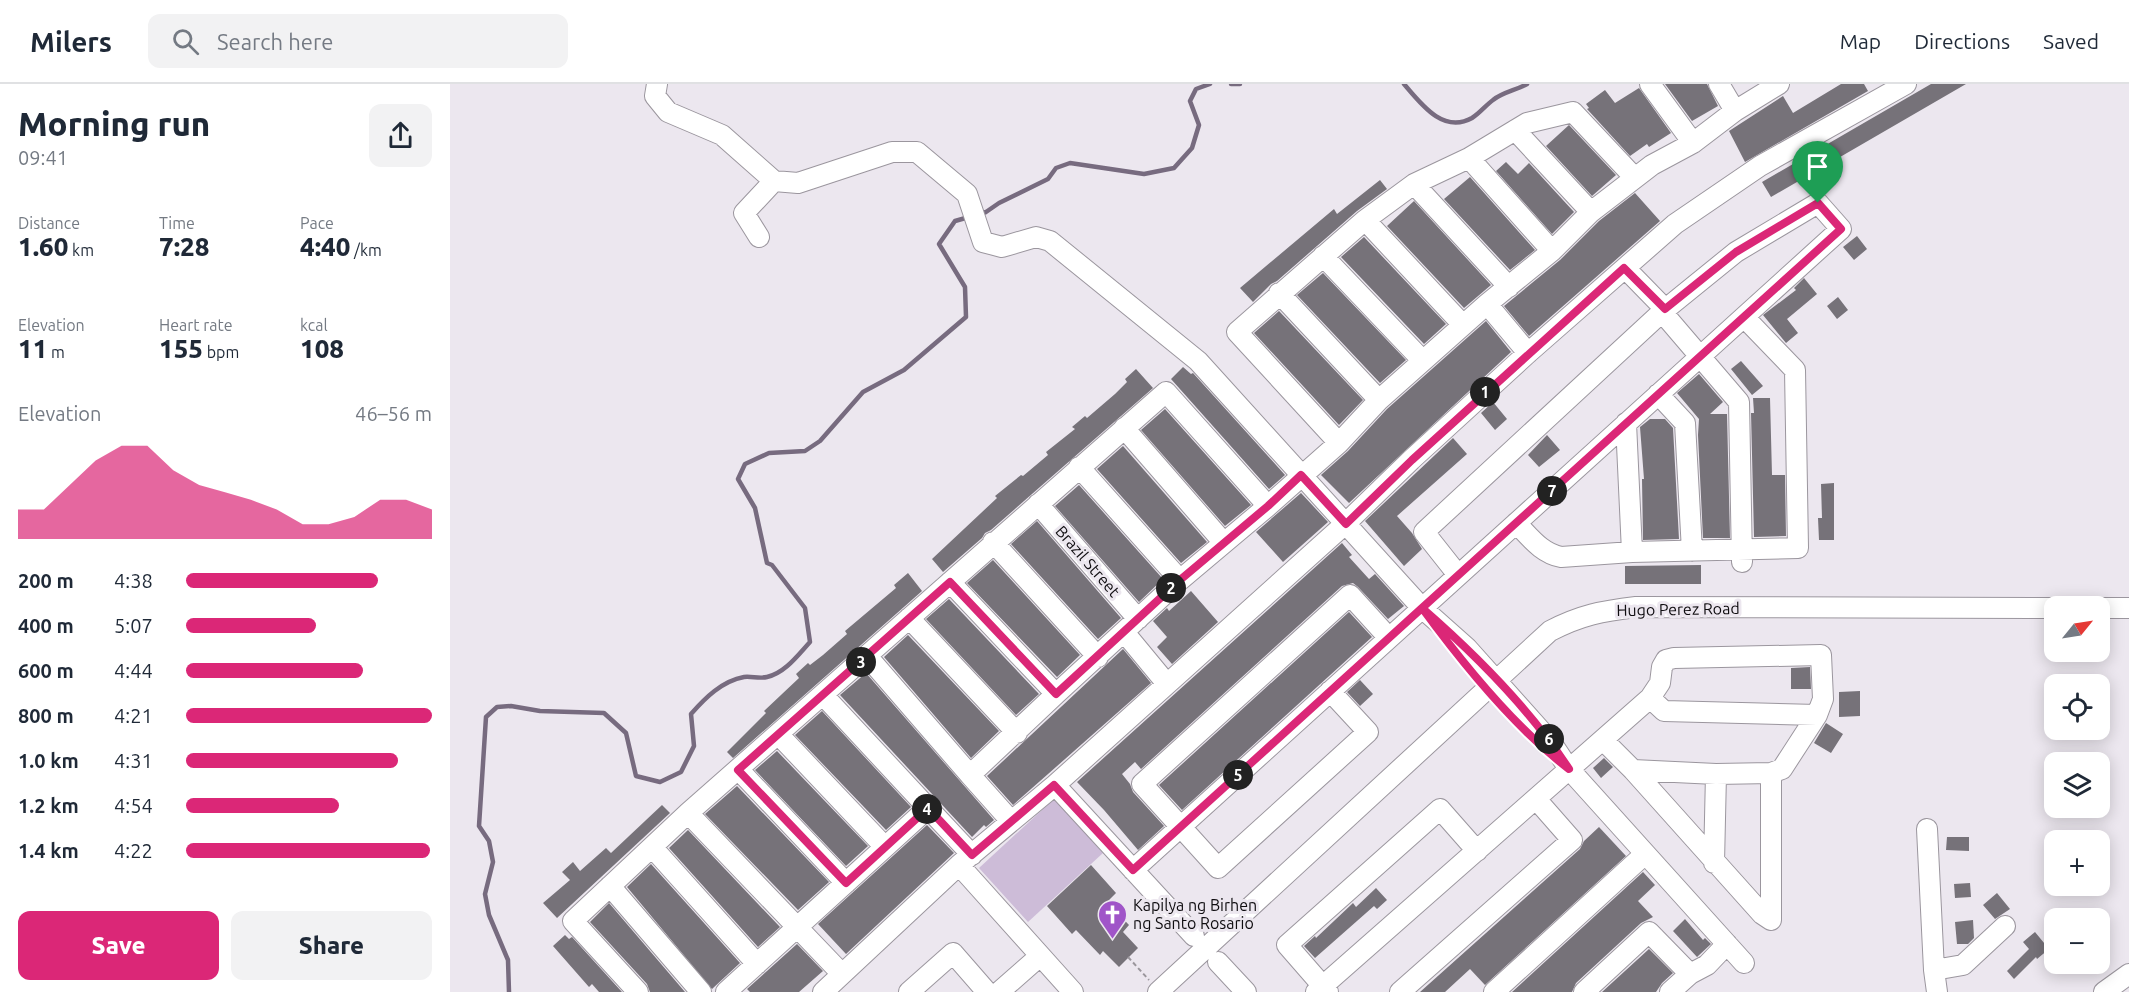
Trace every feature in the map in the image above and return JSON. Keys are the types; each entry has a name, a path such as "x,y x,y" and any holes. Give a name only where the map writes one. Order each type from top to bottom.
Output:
{"street":[{"path":"657,84 655,96 668,112 722,135 774,181 798,183 892,152 917,152 967,194 983,242 1002,247 1036,237 1050,241 1198,361 1422,608 1457,656 1492,685 1543,749 1569,769 1744,963"},
{"path":"1650,84 1693,143"},
{"path":"1719,84 1735,111"},
{"path":"970,775 1180,580 1339,443 1379,400 1487,304 1552,251 1591,212 1634,177 1693,143 1735,111 1779,84"},
{"path":"823,992 965,860 1054,785 1346,524 1528,353 1675,224 1875,92 1906,84"},
{"path":"1339,443 1237,332 1279,293 1365,220 1414,184 1469,158 1527,123 1573,112 1634,177"},
{"path":"1515,130 1591,212"},
{"path":"1469,158 1552,251"},
{"path":"759,237 744,213 774,181"},
{"path":"1414,184 1509,287"},
{"path":"1133,870 1841,229 1818,203 1736,252 1664,311 1424,532 1458,575"},
{"path":"1365,220 1463,325"},
{"path":"1323,256 1423,361"},
{"path":"1624,268 1664,311 1739,402 1742,556"},
{"path":"1279,293 1379,400"},
{"path":"1487,304 1528,353"},
{"path":"1516,523 1541,549 1561,557 1692,551 1742,556 1798,548 1796,370 1744,317"},
{"path":"638,992 573,921 688,813 1166,392 1268,506"},
{"path":"1658,394 1685,423 1692,551"},
{"path":"1626,423 1632,552"},
{"path":"1124,428 1224,543"},
{"path":"1079,467 1180,580"},
{"name":"Brazil Street","path":"1038,504 1131,625 1167,684"},
{"path":"993,543 1098,657"},
{"path":"950,582 1056,694"},
{"path":"1330,691 1368,732 1218,868 1142,784 1350,595 1389,638"},
{"name":"Hugo Perez Road","path":"1158,991 1550,631 1573,620 1602,611 1636,607 2044,608"},
{"path":"2110,608 2129,608"},
{"path":"909,618 1017,733"},
{"path":"1476,851 1440,809 1287,945 1323,990 1650,698 1660,683 1662,667 1666,660 1821,654 1823,699 1817,715 1782,769 1771,773 1716,774 1633,770"},
{"path":"867,656 1011,821"},
{"path":"823,695 928,808 965,860 1040,956 1072,992"},
{"path":"1650,698 1664,711 1817,715"},
{"path":"778,734 885,847"},
{"path":"1603,740 1633,770 1714,863 1762,914 1771,920 1771,773"},
{"path":"738,770 846,883"},
{"path":"1714,863 1716,774"},
{"path":"1054,785 1194,936"},
{"path":"1401,992 1572,840 1536,799"},
{"path":"726,992 928,808"},
{"path":"688,813 842,974"},
{"path":"1927,829 1937,992"},
{"path":"651,847 757,964"},
{"path":"1494,992 1645,854"},
{"path":"610,886 701,992"},
{"path":"1934,970 1963,964 2006,926"},
{"path":"1584,992 1649,932 1690,974"},
{"path":"1670,992 1690,974 1707,965 1727,944"},
{"path":"909,992 953,953 987,992"},
{"path":"999,992 1040,956"},
{"path":"1218,962 1246,992"},
{"path":"2104,992 2129,974"}],"path":[{"path":"1128,957 1158,991"}],"shaded area":[{"path":"1054,799 1103,853 1028,922 979,868"}],"building":[{"path":"1665,84 1707,84 1718,106 1692,121"},
{"path":"1841,84 1864,84 1868,91 1745,162 1729,131 1783,96 1793,113"},
{"path":"1931,84 1966,84 1771,197 1762,182"},
{"path":"1639,88 1671,133 1649,147 1647,144 1630,156 1587,109 1589,108 1586,104 1605,90 1615,103"},
{"path":"1569,125 1616,175 1592,196 1546,146"},
{"path":"1506,162 1518,174 1529,163 1574,212 1552,234 1496,171"},
{"path":"1470,177 1535,250 1510,270 1444,199"},
{"path":"1380,180 1387,189 1357,211 1253,302 1240,288 1334,209 1337,214"},
{"path":"1635,193 1660,221 1529,336 1504,306 1560,260 1599,221"},
{"path":"1414,201 1491,285 1464,308 1387,226"},
{"path":"1857,236 1867,249 1854,260 1843,247"},
{"path":"1364,237 1446,324 1424,344 1341,257"},
{"path":"1323,273 1406,360 1380,383 1297,295"},
{"path":"1804,278 1817,294 1787,319 1798,333 1786,343 1763,315 1796,290 1794,288"},
{"path":"1838,297 1848,310 1837,319 1827,306"},
{"path":"1279,311 1363,400 1339,425 1254,333"},
{"path":"1486,321 1511,352 1349,503 1321,475 1348,451 1387,409"},
{"path":"1741,361 1763,386 1752,395 1731,369"},
{"path":"1183,367 1191,374 1193,373 1285,475 1269,489 1171,379"},
{"path":"1136,369 1153,388 943,572 932,559 997,498 995,496 1048,455 1046,452 1075,429 1072,427 1085,416 1087,418 1115,394 1127,382 1125,379"},
{"path":"1699,374 1723,402 1710,414 1727,414 1730,538 1703,538 1699,419 1677,393"},
{"path":"1753,398 1770,398 1772,475 1785,475 1786,536 1754,537 1751,413 1754,413"},
{"path":"1493,402 1507,419 1495,430 1481,413"},
{"path":"1165,409 1251,505 1225,526 1141,430"},
{"path":"1650,419 1665,419 1673,428 1679,539 1643,540 1642,479 1644,479 1640,427"},
{"path":"1547,435 1560,450 1539,467 1528,455"},
{"path":"1453,438 1467,454 1397,516 1422,549 1404,566 1365,521"},
{"path":"1123,446 1207,542 1181,563 1097,469"},
{"path":"1834,483 1834,540 1819,540 1818,518 1822,518 1821,484"},
{"path":"1079,485 1163,579 1139,602 1055,506"},
{"path":"1301,493 1328,522 1283,562 1256,532"},
{"path":"1037,521 1121,618 1098,639 1011,544"},
{"path":"1342,543 1352,555 1349,557 1369,579 1375,574 1404,606 1388,619 1353,583 1342,586 1141,769 1135,762 1122,774 1133,792 1164,826 1138,850 1077,782"},
{"path":"993,560 1080,655 1057,677 967,583"},
{"path":"1701,565 1701,584 1625,584 1625,566"},
{"path":"908,573 922,591 733,758 727,752 766,713 764,711 799,678 796,674 847,634 845,631 896,588 894,585"},
{"path":"1191,591 1218,622 1172,664 1157,647 1167,637 1153,621 1167,608 1169,611"},
{"path":"949,599 1039,694 1016,715 926,619"},
{"path":"1349,612 1372,637 1182,810 1159,785"},
{"path":"908,635 999,731 971,758 884,657"},
{"path":"1123,649 1151,683 1013,805 987,776"},
{"path":"1810,667 1811,689 1791,689 1791,668"},
{"path":"866,673 994,820 986,827 984,825 972,837 840,695"},
{"path":"1360,680 1373,694 1360,706 1347,692"},
{"path":"1860,691 1860,716 1839,717 1839,692"},
{"path":"822,711 911,807 886,830 795,735"},
{"path":"1826,723 1843,734 1831,753 1814,743"},
{"path":"777,751 868,846 846,866 755,770"},
{"path":"1604,758 1613,767 1601,778 1593,768"},
{"path":"737,786 829,882 798,910 705,814"},
{"path":"662,805 670,813 557,918 543,903 570,880 562,872 573,862 580,871 606,848 611,853"},
{"path":"927,825 954,853 846,954 818,924"},
{"path":"1599,827 1626,856 1485,985 1470,969 1445,992 1420,992 1580,849 1584,841"},
{"path":"688,830 780,927 758,947 669,848"},
{"path":"1947,837 1969,837 1969,851 1946,850"},
{"path":"651,864 740,963 712,989 627,887"},
{"path":"1091,865 1116,893 1107,902 1129,925 1123,932 1138,948 1119,967 1103,951 1100,955 1076,930 1072,934 1047,906"},
{"path":"1643,872 1655,885 1638,901 1653,917 1641,923 1576,983 1572,992 1512,992"},
{"path":"1970,883 1971,897 1955,898 1954,884"},
{"path":"1376,888 1387,900 1377,909 1374,906 1315,958 1304,946 1315,936 1316,938 1353,903 1356,907"},
{"path":"1997,893 2010,909 1995,919 1983,905"},
{"path":"609,903 685,992 650,992 647,984 590,922"},
{"path":"1685,919 1703,940 1705,938 1711,944 1697,957 1673,931"},
{"path":"1973,920 1974,938 1968,944 1957,944 1955,922"},
{"path":"2035,932 2044,943 2044,953 2037,959 2036,957 2014,979 2007,971 2029,949 2023,942"},
{"path":"565,935 569,939 572,937 622,992 599,992 592,984 589,987 553,946"},
{"path":"797,944 823,971 799,992 750,992 747,989"},
{"path":"1649,949 1673,973 1656,992 1602,992"}],"waterway":[{"path":"980,214 1048,179 1056,168 1070,163 1144,174 1174,168 1192,148 1199,125 1190,101 1196,89 1210,84"},
{"path":"1231,84 1240,84"},
{"path":"1404,84 1425,108 1442,120 1452,122 1472,118 1497,97 1527,84"},
{"path":"509,992 508,960 489,915 485,894 493,862 489,841 479,826 486,717 497,707 511,706 540,711 604,713 626,733 636,776 660,782 681,772 694,746 691,714 708,696 721,686 736,679 764,678 774,675 796,658 810,642 805,608 772,565 767,563 755,508 738,479 745,464 769,453 805,451 820,441 863,392 904,370 966,317 965,287 939,244 955,221 969,217"}],"place":[{"name":"Kapilya ng Birhen ng Santo Rosario","path":"1112,940"}],"route":[{"path":"1818,203 1736,252 1665,309 1624,268 1528,353 1346,524 1301,475 1180,580 1056,694 950,582 738,770 846,883 928,808 972,855 1054,785 1133,870 1422,608 1467,648 1551,742 1569,769 1543,749 1457,656 1422,608 1841,229 1818,203"}]}
